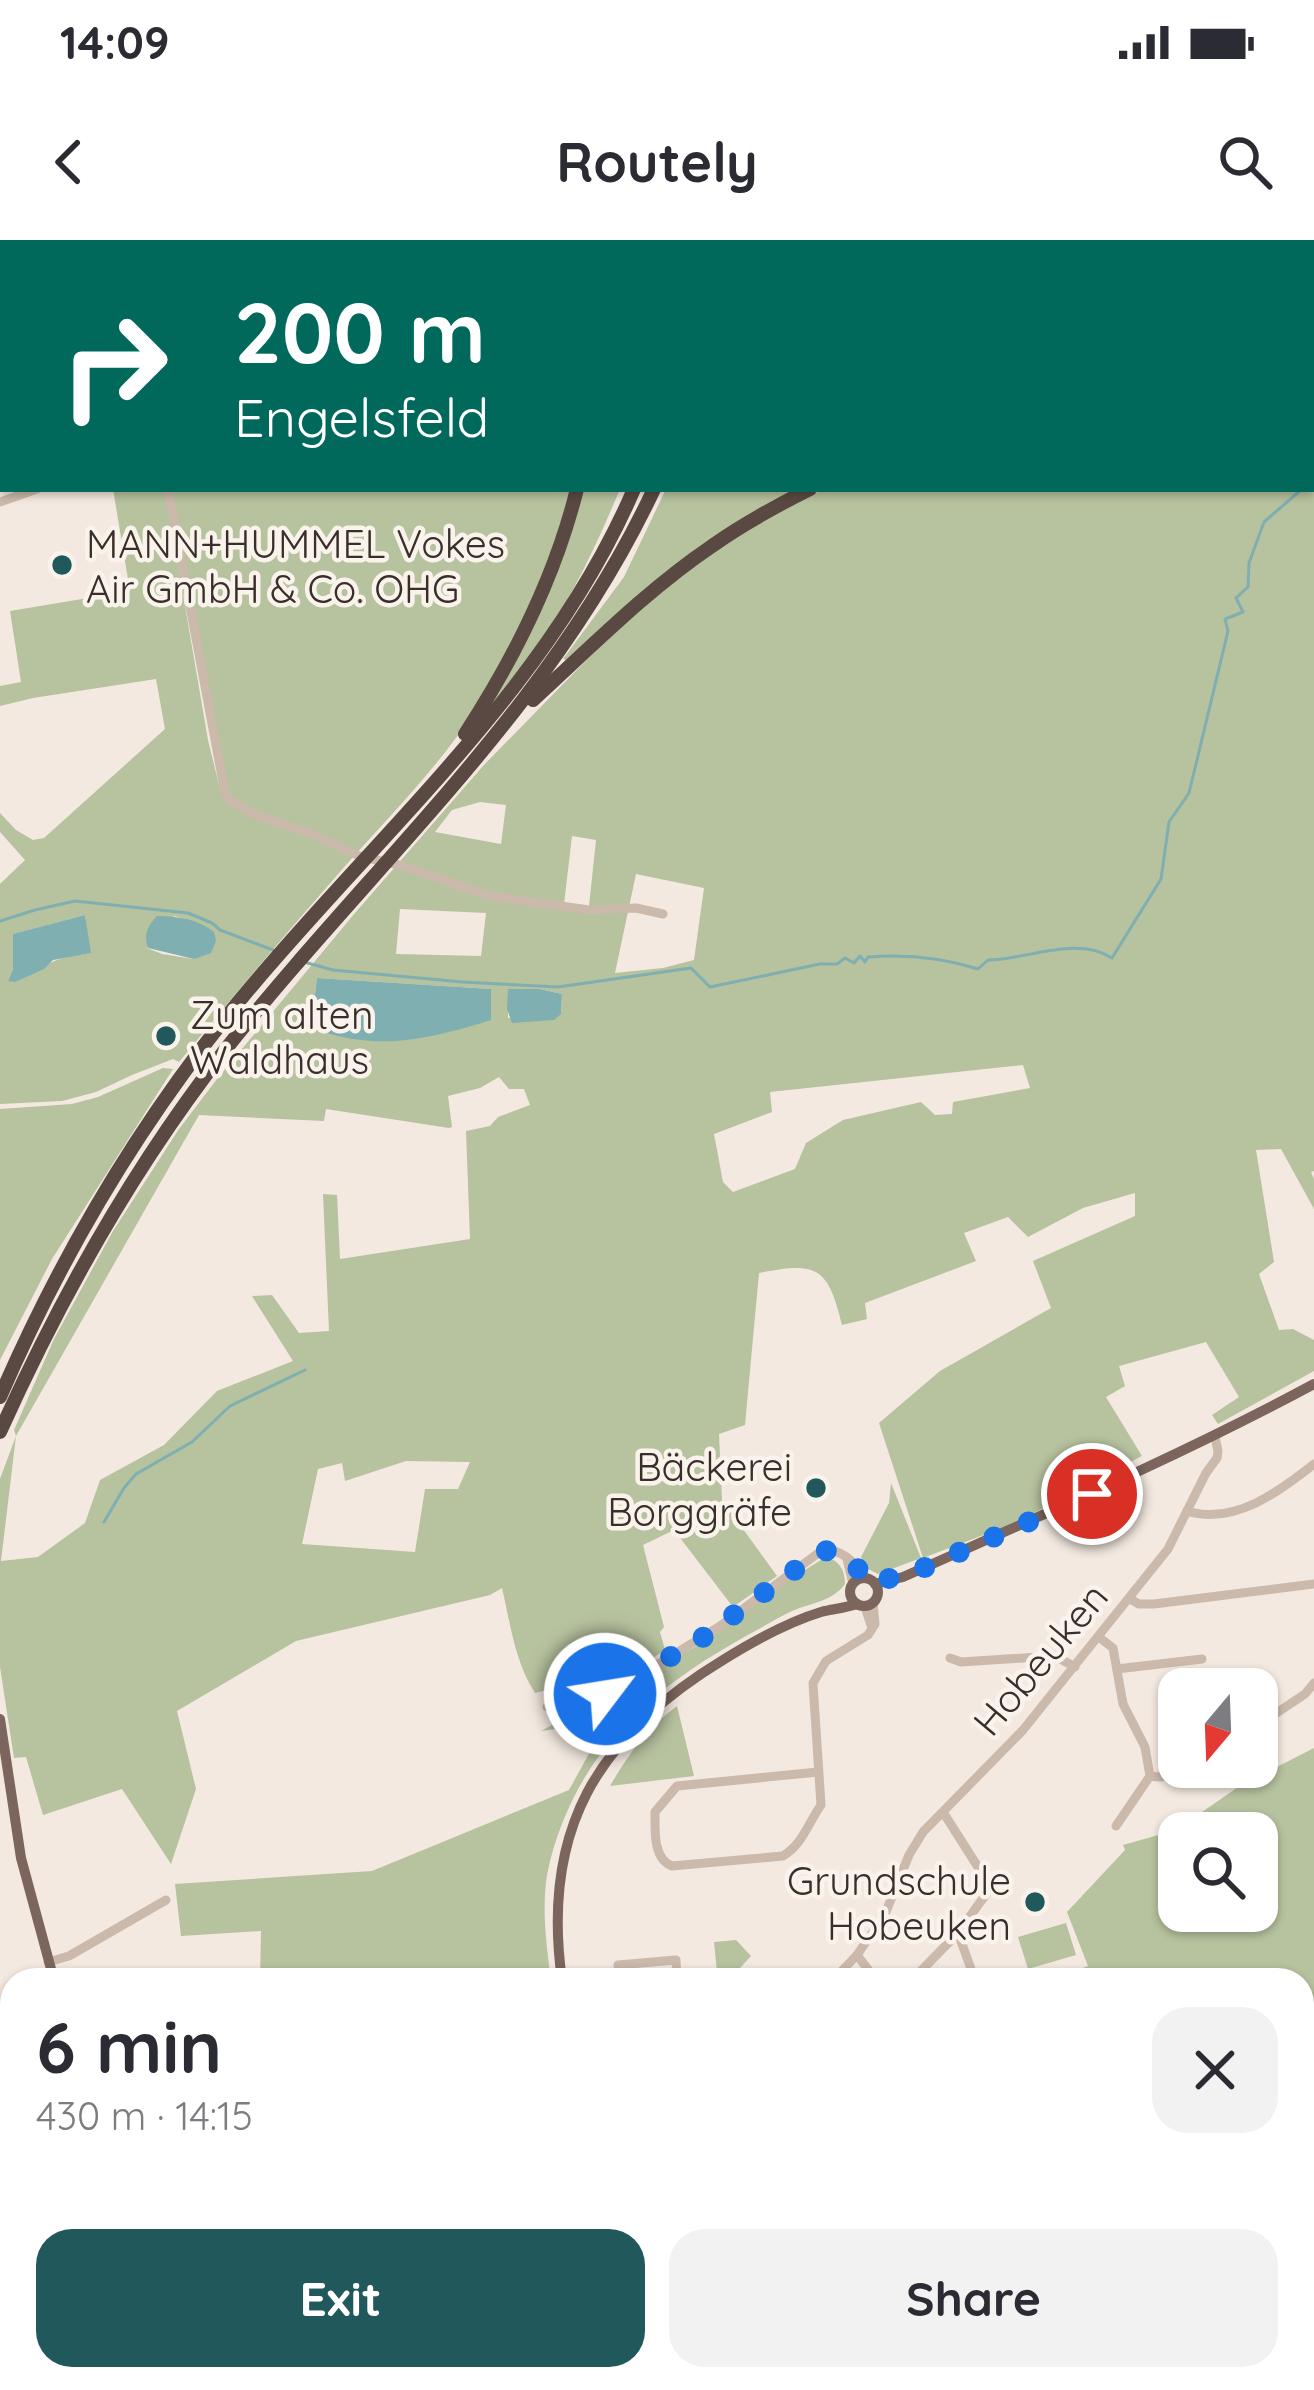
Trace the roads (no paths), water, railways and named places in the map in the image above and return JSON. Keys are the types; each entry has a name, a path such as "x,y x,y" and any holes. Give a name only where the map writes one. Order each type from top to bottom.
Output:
{"highway":[{"path":"435,780 522,636 564,536 576,492"},
{"path":"0,1397 83,1230 177,1084 240,1000 495,711 536,658 597,562 632,492"},
{"path":"0,1432 95,1240 152,1149 304,955 503,728 598,595 652,492"},
{"path":"503,728 629,610 678,571 746,523 804,492"}],"main road":[{"path":"561,1968 557,1923 561,1869 575,1817 602,1766 647,1715 703,1672 773,1634 1215,1437 1314,1384"},
{"path":"0,1719 21,1858 50,1968"}],"street":[{"path":"0,502 28,492"},
{"path":"169,492 206,704 224,793 230,800 359,856 490,896 663,914"},
{"name":"Hobeuken","path":"844,1968 886,1913 915,1844 1023,1730 1168,1549 1217,1458 1215,1437"},
{"path":"1202,1443 1208,1454 1206,1473"},
{"path":"1187,1510 1216,1515 1242,1508 1286,1486 1314,1463"},
{"path":"547,1707 579,1705 634,1679 720,1626 821,1551 835,1550 859,1569 872,1628 864,1639 826,1661 813,1683 820,1805 806,1833 788,1854 673,1866 662,1861 655,1812 676,1786 818,1772"},
{"path":"1130,1599 1154,1604 1314,1584"},
{"path":"1100,1638 1113,1648 1123,1704 1145,1747 1150,1776 1116,1826"},
{"path":"950,1658 1054,1656 1075,1667"},
{"path":"1117,1669 1202,1660"},
{"path":"1278,1712 1314,1683"},
{"path":"1150,1776 1158,1776"},
{"path":"924,1968 958,1933 990,1886 943,1812"},
{"path":"48,1962 69,1956 166,1900"},
{"path":"958,1933 971,1968"},
{"path":"857,1955 867,1968"},
{"path":"618,1968 676,1960 676,1968"}],"water":[{"path":"85,915 91,953 53,960 44,969 8,981 13,969 13,934"},
{"path":"157,916 187,919 214,932 211,953 194,959 148,948 147,930"},
{"path":"317,978 491,989 491,1020 401,1040 335,1035 311,1028"},
{"path":"508,989 562,994 561,1014 554,1020 512,1023"}],"waterway":[{"path":"304,962 333,970 558,987 691,968 710,987 837,964 845,958 854,963 860,956 865,962 868,957 910,957 978,969 988,960 1067,949 1098,951 1112,958 1161,879 1169,822 1189,793 1228,631 1225,619 1243,612 1236,598 1248,587 1249,563 1264,522 1299,492"},
{"path":"0,921 75,901 188,913 273,950"},
{"path":"104,1522 136,1474 192,1442 230,1406 305,1370"}],"place":[{"name":"MANN+HUMMEL Vokes Air GmbH & Co. OHG","path":"62,565"},
{"name":"Zum alten Waldhaus","path":"166,1036"},
{"name":"Bäckerei Borggräfe","path":"816,1488"},
{"name":"Grundschule Hobeuken","path":"1035,1902"}]}
